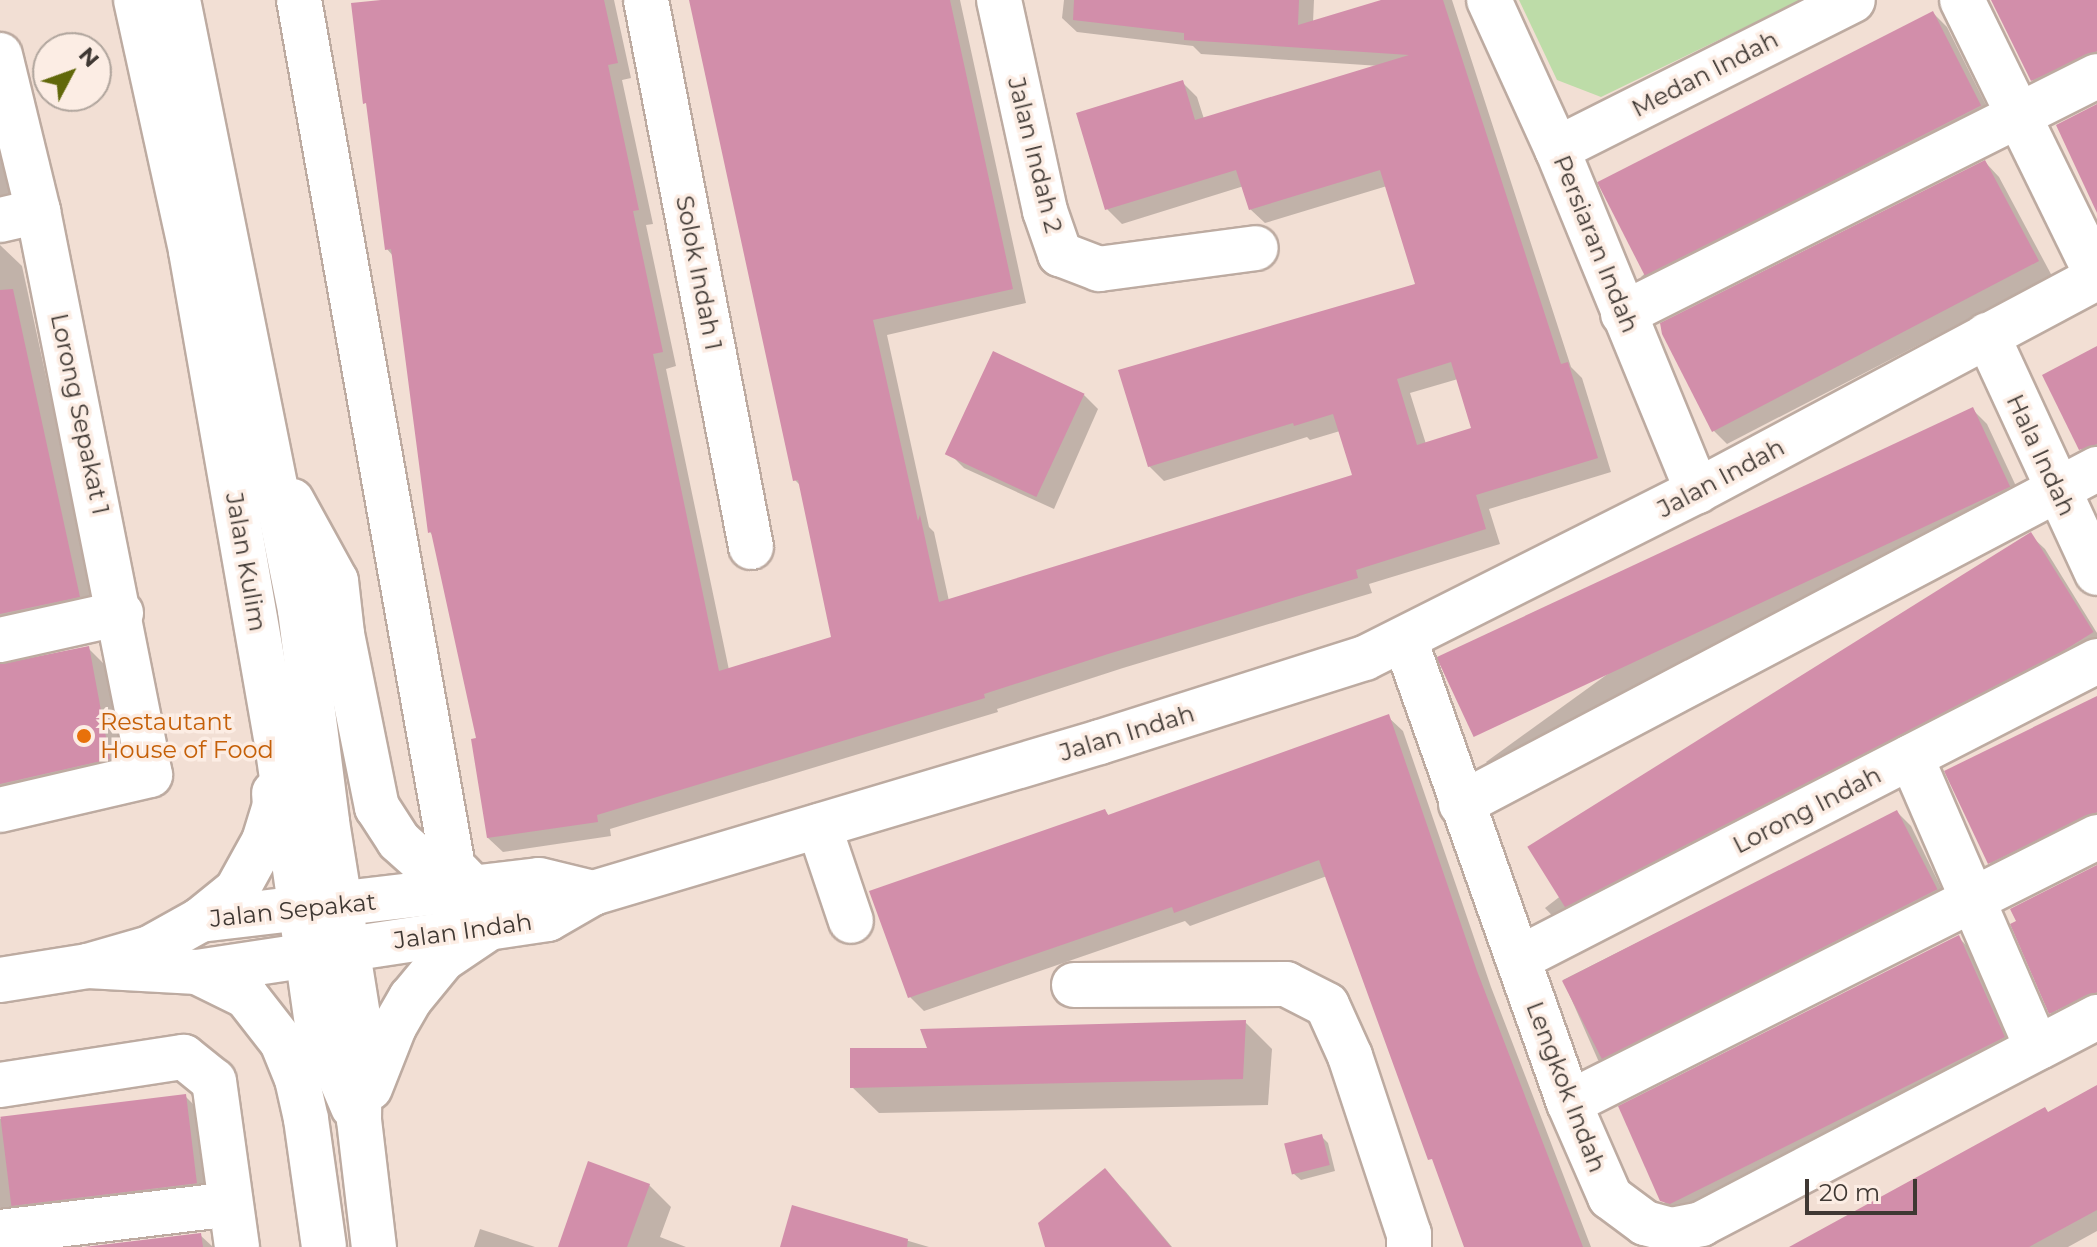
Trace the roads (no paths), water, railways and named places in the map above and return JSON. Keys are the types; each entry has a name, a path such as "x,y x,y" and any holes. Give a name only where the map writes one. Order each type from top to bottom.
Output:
{"street":[{"name":"Jalan Kulim","path":"136,0 191,251 276,736 321,907"},
{"name":"Jalan Kulim","path":"178,0 274,467 300,610 321,907 327,951 317,1023 359,1120 374,1247"},
{"path":"299,0 453,867 473,903"},
{"name":"Solok Indah 1","path":"646,0 751,547"},
{"name":"Jalan Indah 2","path":"999,0 1045,211 1060,254 1099,269 1256,248"},
{"name":"Persiaran Indah","path":"1489,0 1557,149 1697,491"},
{"name":"Medan Indah","path":"1557,149 1853,0"},
{"path":"1962,0 2097,276"},
{"name":"Lorong Sepakat 1","path":"0,55 19,216 121,613 150,775 0,810"},
{"path":"1623,314 2097,76"},
{"name":"Jalan Indah","path":"88,966 197,972 327,951 473,903 548,919 593,893 1350,663 1405,640 1697,491 2097,276"},
{"name":"Hala Indah","path":"1987,335 2097,573"},
{"path":"274,467 336,581 342,634 377,807 399,841 473,903"},
{"path":"1461,804 2097,469"},
{"path":"0,640 121,613"},
{"name":"Lengkok Indah","path":"1405,640 1569,1103 1610,1197 1645,1223 1671,1230 1701,1224 2097,1017"},
{"name":"Lorong Indah","path":"1518,959 2097,661"},
{"path":"200,920 237,890 264,841 275,806 270,758 276,736"},
{"path":"1911,757 2037,1048"},
{"path":"819,826 851,921"},
{"path":"1569,1103 2097,837"},
{"path":"359,1120 389,1039 411,998 443,959 473,903"},
{"name":"Jalan Sepakat","path":"0,980 88,966 150,948 200,920 321,907 473,903"},
{"path":"197,972 246,996 282,1042 297,1079 324,1247"},
{"path":"1074,985 1286,984 1327,1005 1350,1056 1409,1234 1409,1247"},
{"path":"0,1085 184,1057 214,1081 237,1247"},
{"path":"0,1232 56,1237 230,1204"}],"place":[{"name":"Restautant House of Food","path":"84,736"}]}
